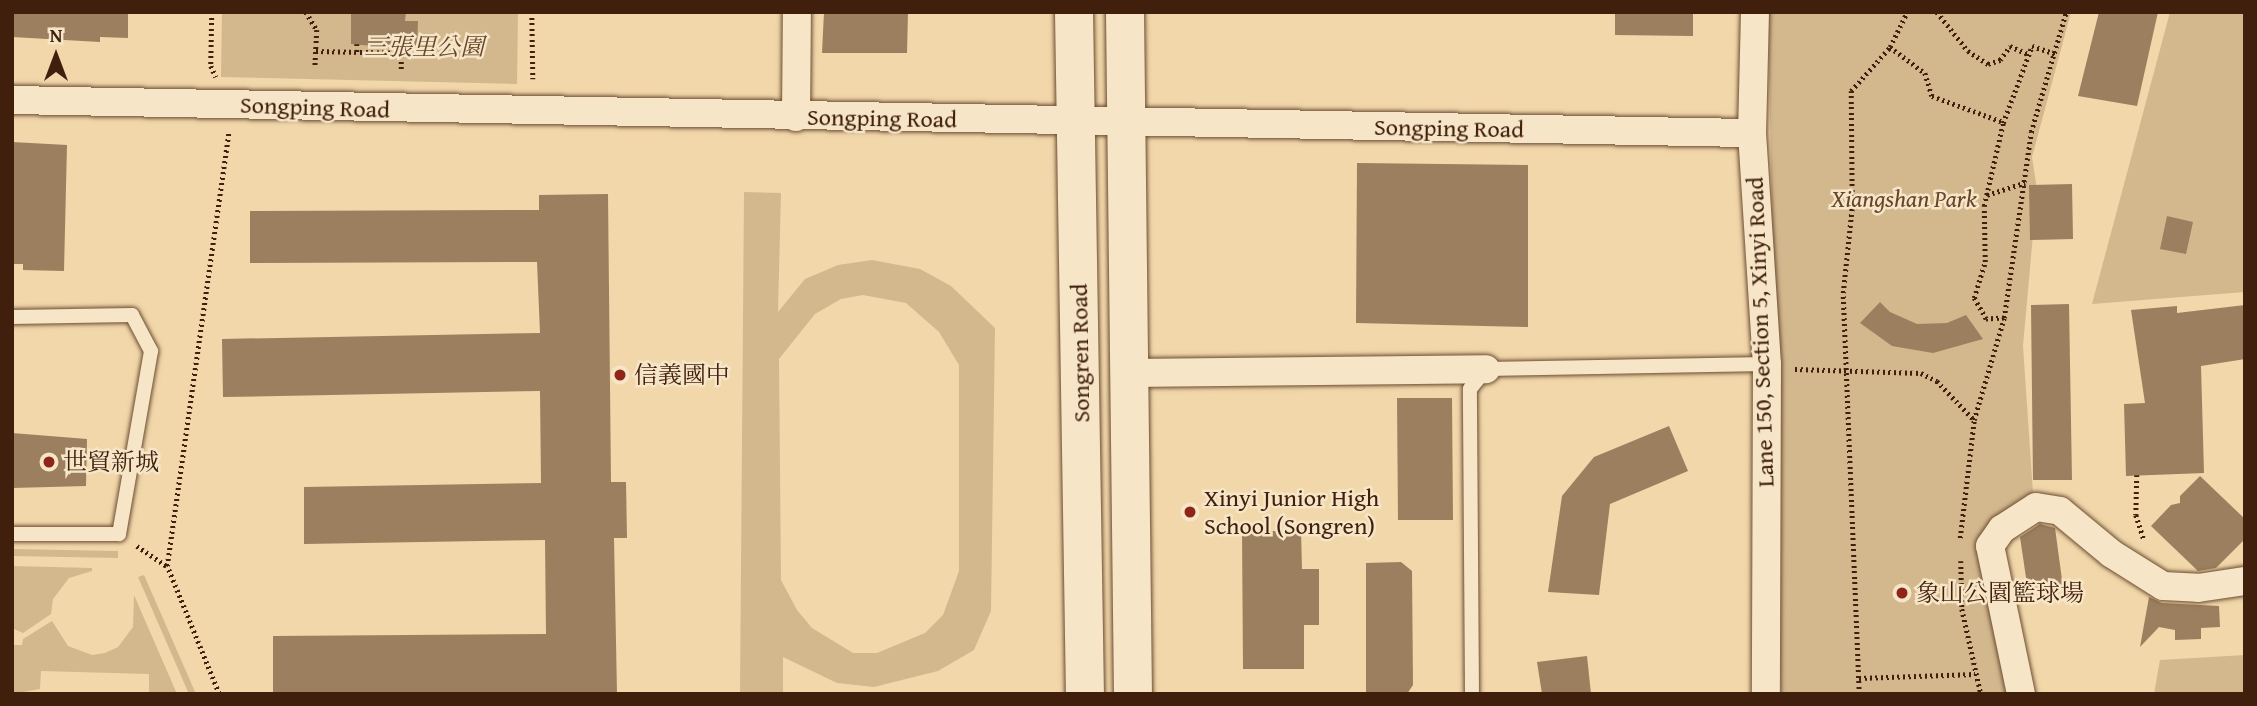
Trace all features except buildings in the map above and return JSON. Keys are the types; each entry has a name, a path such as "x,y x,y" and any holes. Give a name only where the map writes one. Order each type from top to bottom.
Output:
{"street":[{"path":"796,117 797,12"},
{"name":"Songren Road","path":"1074,12 1085,694"},
{"name":"Songren Road","path":"1125,12 1133,694"},
{"name":"Lane 150, Section 5, Xinyi Road","path":"1755,12 1752,133 1767,364 1766,694"},
{"name":"Songping Road","path":"12,100 796,117 1752,133"},
{"path":"1129,373 1486,369"},
{"path":"2021,694 1990,546 2003,529 2036,507 2060,511 2112,554 2163,586 2198,588 2245,581"}],"lane":[{"path":"12,317 132,316 151,351 119,534 12,534"},
{"path":"1472,694 1470,389 1486,369 1767,364"}],"path":[{"path":"212,12 211,66 228,104 229,128 167,566 219,694"},
{"path":"306,12 317,30 315,67"},
{"path":"532,12 533,79"},
{"path":"1859,694 1843,293 1852,208 1851,91 1890,47 1907,12"},
{"path":"1937,12 1968,51 1987,64 2000,60 2010,46 2028,54"},
{"path":"1960,543 1975,420 1989,357 2004,317 2031,132 2057,54 2066,12"},
{"path":"357,44 357,52"},
{"path":"2004,317 1986,319 1974,298 1985,262 1987,195 2003,123 2028,54 2032,46 2057,54"},
{"path":"1890,47 1925,73 1932,96 2003,123"},
{"path":"316,51 409,53"},
{"path":"401,53 401,69"},
{"path":"1987,195 2025,183"},
{"path":"1767,364 1921,373 1937,381 1975,420"},
{"path":"2112,554 2149,552 2136,515 2137,474"},
{"path":"119,534 167,566"},
{"path":"1960,556 1962,609 1981,694"},
{"path":"1859,678 1975,674"}],"green space":[{"name":"三張里公園","path":"222,12 518,12 517,84 221,77"},
{"name":"Xiangshan Park","path":"1768,12 2071,12 2032,157 2037,190 2023,346 2033,493 2004,513 1983,566 1987,601 2003,640 2016,694 1781,694"},
{"path":"2170,12 2245,12 2245,292 2092,304"},
{"path":"744,192 781,193 778,312 805,279 838,265 872,260 920,269 951,286 995,328 991,611 974,650 938,671 874,687 837,683 783,657 783,694 740,694","holes":["863,295 906,303 939,332 959,365 959,571 943,615 925,633 877,653 853,653 812,628 797,610 781,580 779,359 815,314 841,299"]},
{"path":"12,549 118,551 118,558 12,556"},
{"path":"12,566 92,568 92,571 69,578 53,599 51,614 23,633 14,629 12,621"},
{"path":"144,575 196,694 189,694 138,577"},
{"path":"134,595 177,694 149,692 149,674 41,671 40,689 12,694 12,645 22,645 23,639 52,621 68,646 92,655 105,653 118,647 133,627"},
{"path":"2245,655 2245,694 2154,694 2160,660"}],"place":[{"name":"信義國中","path":"620,375"},
{"name":"世貿新城","path":"49,462"},
{"name":"Xinyi Junior High School (Songren)","path":"1190,512"},
{"name":"象山公園籃球場","path":"1902,593"}]}
